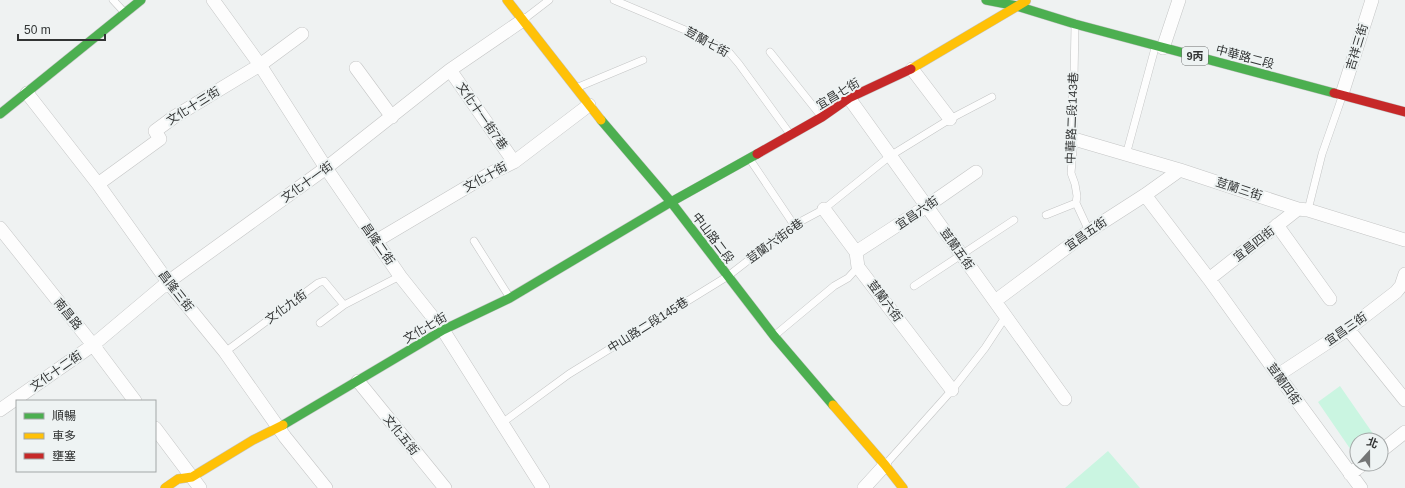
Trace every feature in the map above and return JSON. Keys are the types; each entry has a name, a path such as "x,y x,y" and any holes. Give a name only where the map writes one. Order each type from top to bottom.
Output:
{"street":[{"path":"0,114 141,0"},
{"name":"昌隆二街","path":"213,0 260,65 326,168 400,276 443,330 543,488"},
{"name":"中山路二段","path":"507,0 589,105 671,202 774,336 903,488"},
{"name":"中華路二段","path":"986,0 1017,6 1075,24 1159,47 1342,94 1405,112"},
{"name":"宜昌七街","path":"671,202 790,134 822,118 849,98 912,69 1028,0"},
{"path":"1159,47 1179,0"},
{"name":"吉祥三街","path":"1342,94 1372,0"},
{"name":"文化十一街","path":"93,345 168,282 326,168 450,70 523,20"},
{"name":"文化十三街","path":"98,184 160,139 155,131 174,117 260,65 302,34"},
{"path":"356,68 392,117"},
{"path":"912,69 950,119"},
{"name":"文化十一街7巷","path":"450,70 514,162"},
{"name":"昌隆三街","path":"27,93 98,184 168,282 225,352 279,427 326,488"},
{"name":"荳蘭五街","path":"849,98 1065,399"},
{"name":"文化十街","path":"376,241 489,174 514,162 589,105"},
{"name":"荳蘭三街","path":"1074,139 1180,170 1405,240"},
{"name":"宜昌五街","path":"995,301 1089,231 1145,195 1180,170"},
{"name":"宜昌六街","path":"856,252 976,172"},
{"name":"荳蘭四街","path":"1145,195 1209,278 1361,488"},
{"name":"文化七街","path":"165,488 178,479 192,477 443,330 510,298 671,202"},
{"name":"荳蘭六街","path":"824,209 856,252 858,267 952,390"},
{"name":"宜昌四街","path":"1209,278 1277,225 1303,209"},
{"path":"1277,225 1330,299"},
{"name":"南昌路","path":"0,228 93,345 134,400"},
{"name":"宜昌三街","path":"1278,375 1348,329 1396,292 1404,284"},
{"path":"1348,329 1405,400"},
{"name":"文化十二街","path":"0,410 93,345"},
{"name":"文化五街","path":"358,381 445,488"},
{"path":"156,429 200,488"},
{"path":"1389,444 1405,432"},
{"path":"864,488 885,465"}],"lane":[{"path":"113,0 125,13"},
{"path":"523,20 549,0"},
{"name":"荳蘭七街","path":"614,0 685,30 728,51 740,64 790,134"},
{"name":"中華路二段143巷","path":"1075,24 1074,78 1072,93 1074,139 1071,173 1075,184 1077,196 1076,203 1089,231"},
{"path":"1126,155 1159,47"},
{"path":"770,52 822,118"},
{"path":"576,88 643,60"},
{"path":"1303,209 1342,94"},
{"name":"荳蘭六街6巷","path":"728,276 794,225 824,209 890,156 950,119 992,97"},
{"path":"749,158 794,225"},
{"path":"1046,216 1076,203"},
{"path":"914,286 1014,220"},
{"path":"474,241 510,298"},
{"path":"774,336 834,286 848,278 858,267"},
{"path":"320,323 344,305 400,276"},
{"name":"中山路二段145巷","path":"502,423 569,374 728,276"},
{"name":"文化九街","path":"225,352 318,283 324,281 344,305"},
{"path":"885,465 952,390 985,348 1006,316"}],"green space":[{"path":"1340,386 1372,432 1349,432 1349,447 1318,402"},
{"path":"1108,451 1140,488 1065,488"}],"traffic: fast":[{"path":"0,114 141,0"},
{"path":"986,0 1017,6 1075,24 1334,93"},
{"path":"601,120 671,202 774,336 833,405"},
{"path":"283,425 443,330 510,298 671,202 757,154"}],"traffic: slow":[{"path":"507,0 601,120"},
{"path":"911,69 1026,1"},
{"path":"833,405 903,488"},
{"path":"165,488 178,479 192,477 253,440 283,425"}],"traffic: jam":[{"path":"757,154 822,117 849,98 911,69"},
{"path":"1334,93 1405,112"}]}
